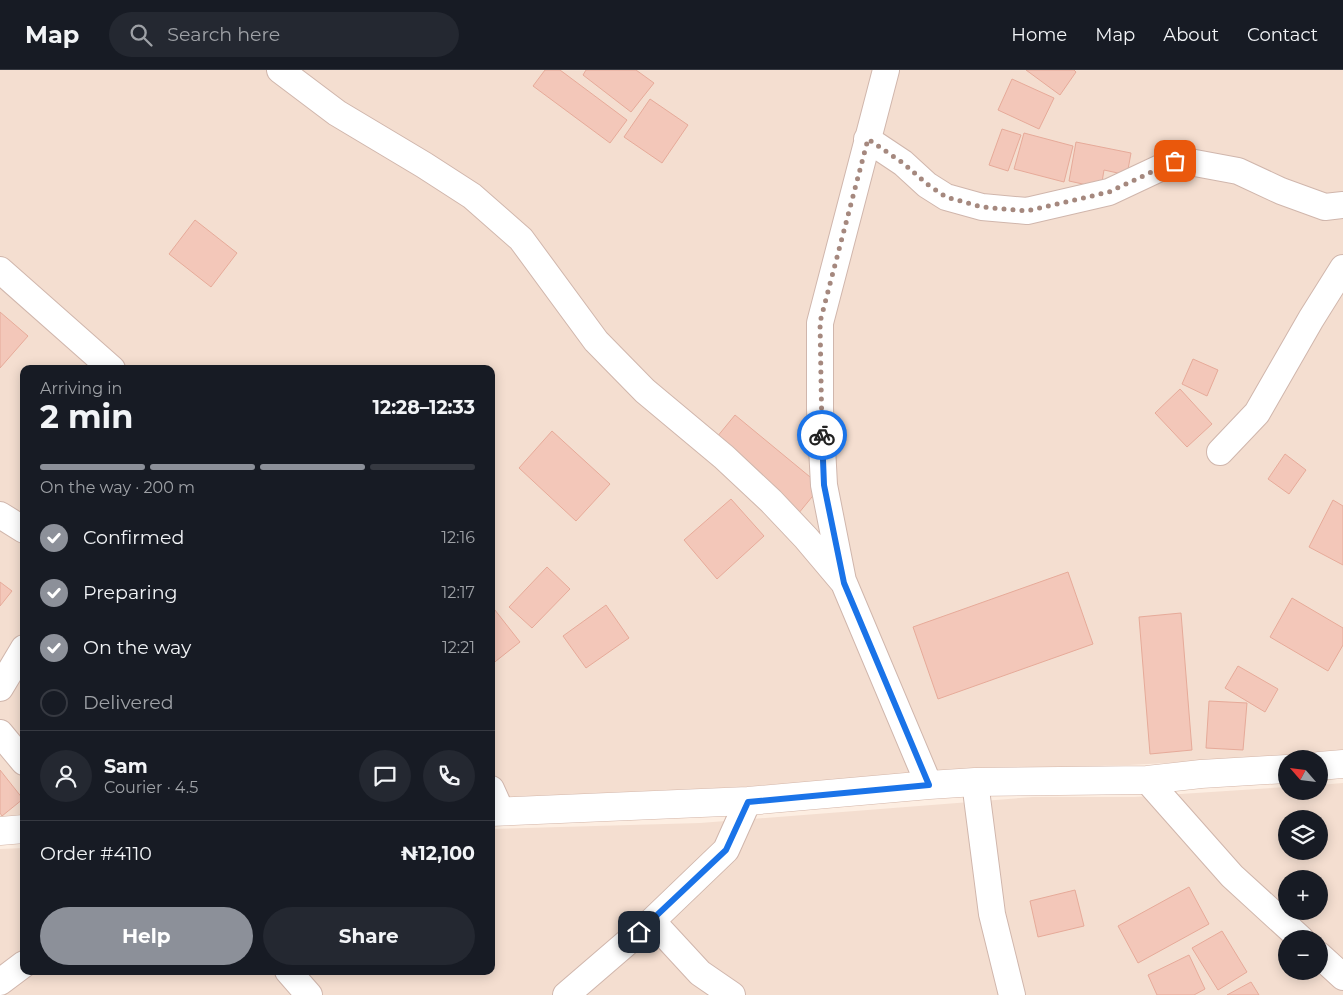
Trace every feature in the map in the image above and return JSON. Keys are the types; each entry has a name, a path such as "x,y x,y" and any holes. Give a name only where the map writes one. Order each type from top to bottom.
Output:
{"main road":[{"path":"1328,765 1343,764"},
{"path":"495,804 748,802 975,782 1147,780 1201,774 1278,769"},
{"path":"0,831 20,829"}],"street":[{"path":"280,70 337,113 472,196 521,239 596,341 645,391 724,456 771,501 806,538 844,583"},
{"path":"886,70 820,322 820,408 824,485 844,583 929,785"},
{"path":"868,139 903,163 927,184 946,197 982,207 1027,211 1109,192 1175,161 1238,172 1281,191 1325,207 1343,206"},
{"path":"1220,452 1257,413 1311,319 1343,268"},
{"path":"0,270 107,365"},
{"path":"0,514 20,527"},
{"path":"0,688 20,655"},
{"path":"0,733 20,757"},
{"path":"1147,780 1232,876 1291,930"},
{"path":"975,782 992,914 1012,995"},
{"path":"566,995 652,921 726,850 748,802"},
{"path":"652,921 700,973 732,995"},
{"path":"1328,963 1343,977"},
{"path":"0,982 20,967"},
{"path":"292,975 309,995"}],"shaded area":[{"path":"0,70 1343,70 1343,751 1328,753 1328,750 1278,750 1278,757 1129,765 948,771 742,787 495,798 495,365 20,365 20,818 0,819"},
{"path":"1343,783 1343,995 0,995 0,849 20,848 20,975 495,975 495,829 700,823 1033,797 1135,797 1278,788 1278,800 1328,800 1328,784"}],"building":[{"path":"545,70 560,70 627,120 610,143 533,86"},
{"path":"586,70 636,70 654,83 631,112 583,75"},
{"path":"1026,70 1074,70 1076,72 1060,95"},
{"path":"1012,79 1054,98 1039,129 998,110"},
{"path":"650,99 688,125 662,163 624,137"},
{"path":"1002,129 1021,135 1008,171 989,165"},
{"path":"1024,133 1073,146 1064,182 1014,169"},
{"path":"1076,142 1131,153 1127,175 1104,170 1101,188 1069,181"},
{"path":"195,220 237,253 211,287 169,254"},
{"path":"0,312 28,336 0,368"},
{"path":"1193,359 1218,370 1207,396 1182,384"},
{"path":"1180,389 1212,424 1187,447 1155,413"},
{"path":"735,415 821,486 798,514 712,443"},
{"path":"552,431 610,484 576,521 519,468"},
{"path":"1285,454 1306,470 1289,494 1268,479"},
{"path":"731,499 764,536 717,579 684,540"},
{"path":"1333,500 1343,506 1343,565 1309,547"},
{"path":"547,567 570,589 532,628 509,607"},
{"path":"1068,572 1093,644 938,699 913,627"},
{"path":"0,582 12,591 0,606"},
{"path":"1292,598 1343,628 1343,645 1328,671 1270,637"},
{"path":"606,605 629,638 586,668 563,636"},
{"path":"495,610 520,642 495,662"},
{"path":"1181,613 1192,750 1150,754 1139,617"},
{"path":"1238,666 1278,689 1265,712 1225,688"},
{"path":"1209,701 1247,703 1243,750 1206,748"},
{"path":"0,770 20,795 20,801 2,816 0,813"},
{"path":"1189,887 1209,924 1138,963 1118,926"},
{"path":"1075,890 1084,926 1038,937 1030,901"},
{"path":"1222,931 1247,972 1218,990 1192,948"},
{"path":"1189,955 1205,989 1194,995 1157,995 1148,975"},
{"path":"1251,982 1259,995 1227,995"}],"way so far":[{"path":"822,435 820,408 820,322 868,139 903,163 927,184 946,197 982,207 1027,211 1109,192 1175,161"}],"route":[{"path":"639,932 726,850 748,802 929,785 844,583 824,485 822,435"}]}
